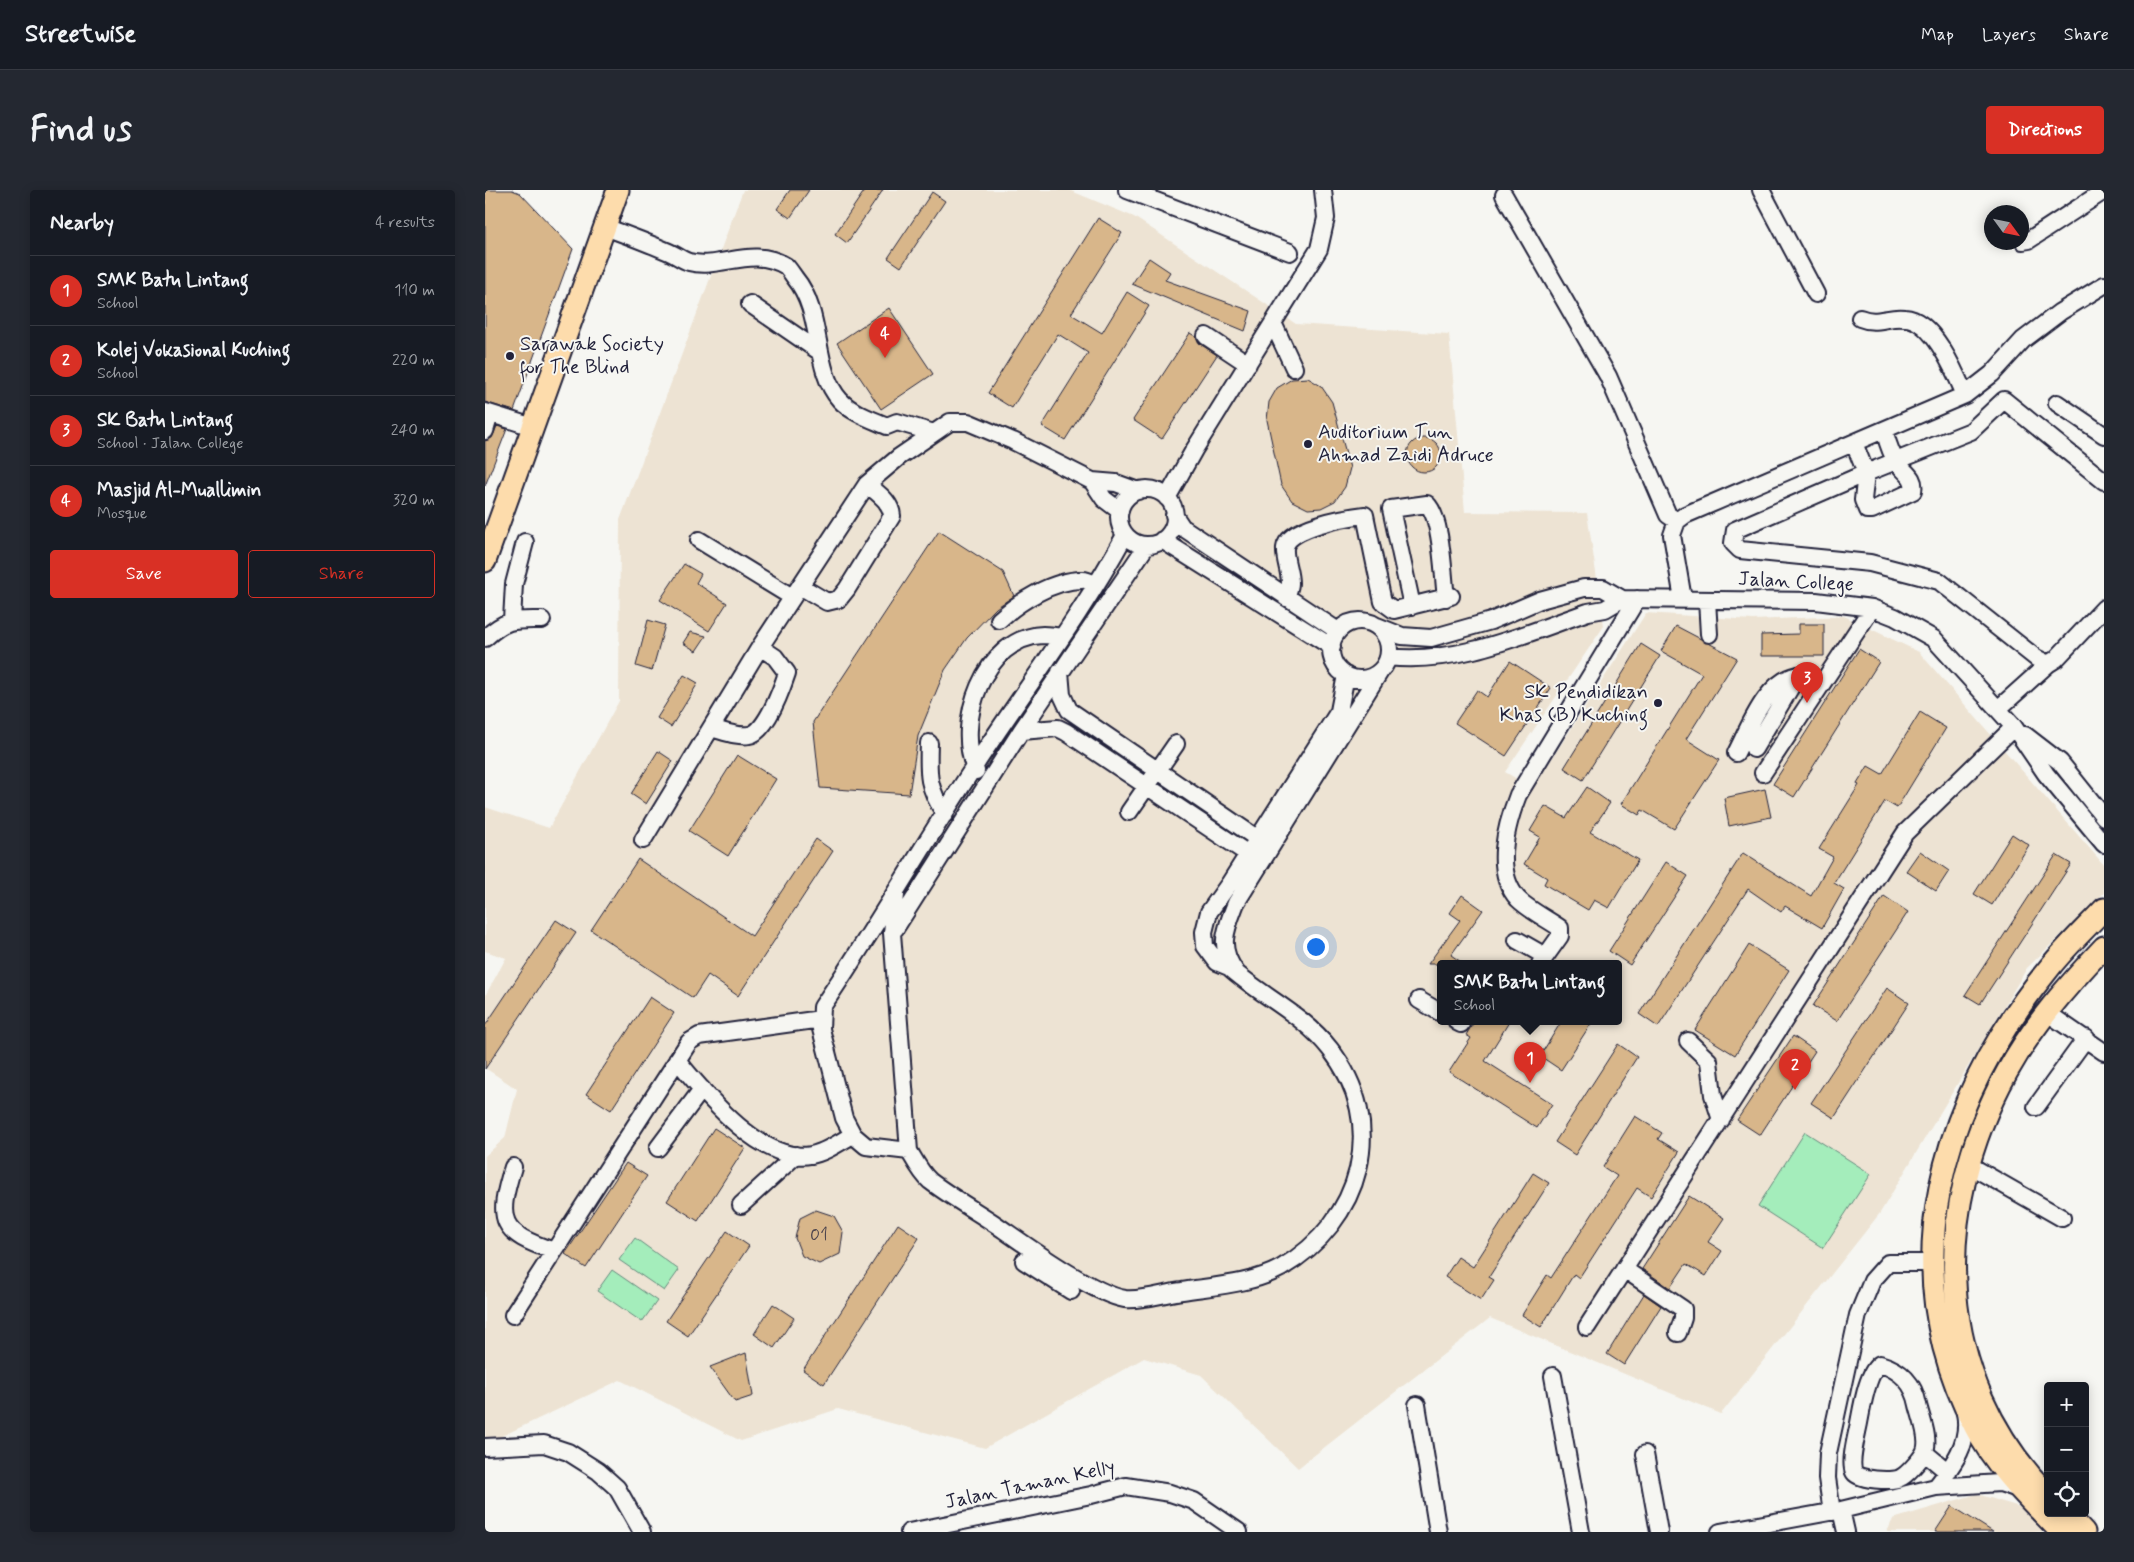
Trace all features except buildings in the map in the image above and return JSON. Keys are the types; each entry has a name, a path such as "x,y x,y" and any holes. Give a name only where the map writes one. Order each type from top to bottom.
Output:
{"main road":[{"path":"485,562 618,190"},
{"path":"2061,1532 1998,1463 1975,1428 1963,1402 1944,1348 1937,1310 1932,1263 1933,1236 1939,1187 1954,1132 1973,1085 1995,1046 2029,994 2050,966 2104,909"},
{"path":"2044,1490 2006,1442 1990,1416 1972,1376 1962,1344 1953,1268 1955,1227 1969,1165 1988,1111 2007,1071 2046,1012 2104,947"},
{"path":"2070,1517 2084,1532"}],"street":[{"path":"1127,190 1290,252"},
{"path":"1167,498 1194,450 1319,249 1326,218 1323,190"},
{"path":"1761,190 1816,294"},
{"path":"2029,240 2104,191"},
{"path":"1503,195 1608,376 1669,515 1677,521"},
{"path":"605,227 688,261 703,264 742,257 766,259 787,267 799,282 810,306 820,342 820,352 831,386 841,401 859,414 887,426 897,422 934,433"},
{"path":"1683,599 1672,535 1677,521 1685,515 1965,395 1992,374 2023,340 2060,312 2104,285"},
{"path":"750,304 820,352"},
{"path":"1277,317 1294,368"},
{"path":"1860,318 1873,323 1890,317 1908,318 1921,326 1941,348 1956,372 1965,395"},
{"path":"1206,336 1248,364"},
{"path":"2048,664 2037,658 1939,581 1870,563 1740,550 1733,543 1735,530 1866,473 1971,431 2004,400 2104,481"},
{"path":"2057,403 2104,435"},
{"path":"485,431 487,413 533,427"},
{"path":"643,840 760,647 867,484 899,457 951,422 968,422 1049,458 1092,481 1116,483 1167,498 1174,515 1182,527 1338,631"},
{"path":"1854,443 1866,473 1863,500 1867,510 1872,510 1913,491 1914,484 1910,475 1896,461 1884,430"},
{"path":"1194,450 1169,475 1123,502 1119,520 1125,535 1139,544 1154,543 1332,647"},
{"path":"1092,481 1104,499 1120,511"},
{"path":"699,540 796,592 827,602 839,599 892,516 892,508 885,499 867,484"},
{"path":"1286,598 1290,584 1285,548 1288,539 1297,532 1338,520 1427,504 1433,509 1449,597 1394,610 1383,602 1365,516"},
{"path":"1391,509 1412,606"},
{"path":"892,933 1060,672 1154,543 1171,529 1174,515"},
{"path":"909,1151 866,1146 853,1135 844,1118 821,1018 822,1007 896,895 974,767 1097,585 1125,535"},
{"path":"512,620 514,584 525,542"},
{"path":"999,620 1015,605 1057,586 1084,579 1097,585"},
{"path":"1584,588 1603,588 1630,599 1605,609 1588,612 1461,654 1384,663 1368,678 1353,678 1346,675 1335,664 1332,647 1338,631 1347,624 1357,621 1367,622 1402,636 1431,638 1491,621 1540,600 1584,588"},
{"path":"1517,940 1542,960 1560,936 1560,928 1519,900 1508,883 1504,840 1510,815 1518,795 1630,599"},
{"name":"Jalan College","path":"1630,599 1816,601 1871,608 1895,617 1934,639 2014,726 2046,774 2104,844"},
{"path":"1707,600 1709,634"},
{"path":"1763,773 1871,608"},
{"path":"1998,709 2056,659 2104,608"},
{"path":"485,638 512,620 542,620"},
{"path":"1242,979 1231,965 1225,952 1224,935 1236,903 1384,663 1387,640 1377,626"},
{"path":"988,782 979,776 974,767 969,745 969,720 976,692 985,674 999,655 1026,640 1043,635 1063,637"},
{"path":"711,728 736,735 750,735 757,733 770,713 778,699 787,673 775,657 760,647"},
{"path":"1060,672 1062,695 1069,710 1258,839"},
{"path":"896,895 892,933 909,1151 929,1180 1033,1250 1108,1294 1127,1299 1205,1288 1261,1276 1280,1268 1327,1232 1347,1202 1357,1178 1361,1142 1360,1105 1347,1076 1331,1050 1313,1030 1209,953 1205,946 1204,932 1209,912 1339,711 1346,675"},
{"path":"1736,753 1753,719 1780,681 1798,675 1820,685"},
{"path":"1754,749 1798,675"},
{"path":"1587,1327 1905,833 2014,726 2060,762 2104,817"},
{"path":"1021,730 1058,728 1248,854"},
{"path":"929,743 932,795 945,814"},
{"path":"1129,812 1176,744"},
{"path":"2046,774 2046,767 2049,762 2060,762"},
{"path":"1419,1000 1437,1011"},
{"path":"2046,1012 2104,1052"},
{"path":"513,1315 689,1042 699,1036 821,1018"},
{"path":"2036,1107 2086,1038"},
{"path":"1688,1041 1709,1061 1713,1095 1721,1120"},
{"path":"677,1060 721,1111 744,1131 774,1149 796,1155 813,1155 853,1135"},
{"path":"658,1148 701,1089"},
{"path":"741,1205 796,1155"},
{"path":"1969,1165 2062,1218"},
{"path":"513,1167 504,1197 503,1210 507,1223 513,1233 527,1242 554,1251"},
{"path":"1024,1261 1071,1291"},
{"path":"1846,1532 1836,1511 1827,1478 1828,1453 1858,1315 1872,1281 1888,1263 1932,1263"},
{"path":"1624,1269 1683,1309 1683,1318 1678,1333"},
{"path":"1880,1364 1891,1367 1915,1389 1926,1438 1925,1453 1901,1478 1865,1479 1854,1473 1855,1442 1867,1388 1874,1368 1880,1364"},
{"path":"1553,1376 1581,1532"},
{"path":"1936,1487 1959,1454 1968,1428 1963,1402"},
{"path":"1417,1405 1438,1532"},
{"path":"485,1447 544,1444 568,1452 598,1471 617,1488 642,1532"},
{"path":"1925,1453 1948,1472"},
{"path":"1645,1454 1659,1532"},
{"path":"1731,1531 1799,1525 1836,1511 1936,1487 2000,1483 2021,1490"},
{"name":"Jalan Taman Kelly","path":"909,1532 1091,1495 1125,1486 1170,1493 1194,1501 1239,1532"}],"shaded area":[{"path":"743,190 1069,190 1134,217 1296,324 1449,334 1465,512 1587,513 1604,626 1505,772 1533,788 1646,613 1753,620 1844,616 1919,652 2104,865 2104,893 2027,968 1880,1213 1721,1414 1490,1318 1298,1468 1201,1375 1144,1358 985,1448 838,1409 741,1441 620,1380 485,1444 485,1156 505,1138 517,1089 485,1068 485,996 506,958 485,951 485,807 549,828 619,701 620,520"},
{"path":"1977,1494 2023,1508 2055,1532 1887,1532 1893,1519"}],"green space":[{"path":"1805,1132 1871,1174 1823,1248 1758,1206"},
{"path":"635,1238 679,1270 664,1291 619,1260"},
{"path":"612,1270 657,1301 642,1322 597,1291"}],"place":[{"name":"Sarawak Society for The Blind","path":"510,356"},
{"name":"Masjid Al-Muallimin","path":"885,358"},
{"name":"Auditorium Tun Ahmad Zaidi Adruce","path":"1308,444"},
{"name":"SK Pendidikan Khas (B) Kuching","path":"1658,703"},
{"name":"SK Batu Lintang","path":"1807,703"},
{"name":"SMK Batu Lintang","path":"1530,1083"},
{"name":"Kolej Vokasional Kuching","path":"1795,1090"}]}
